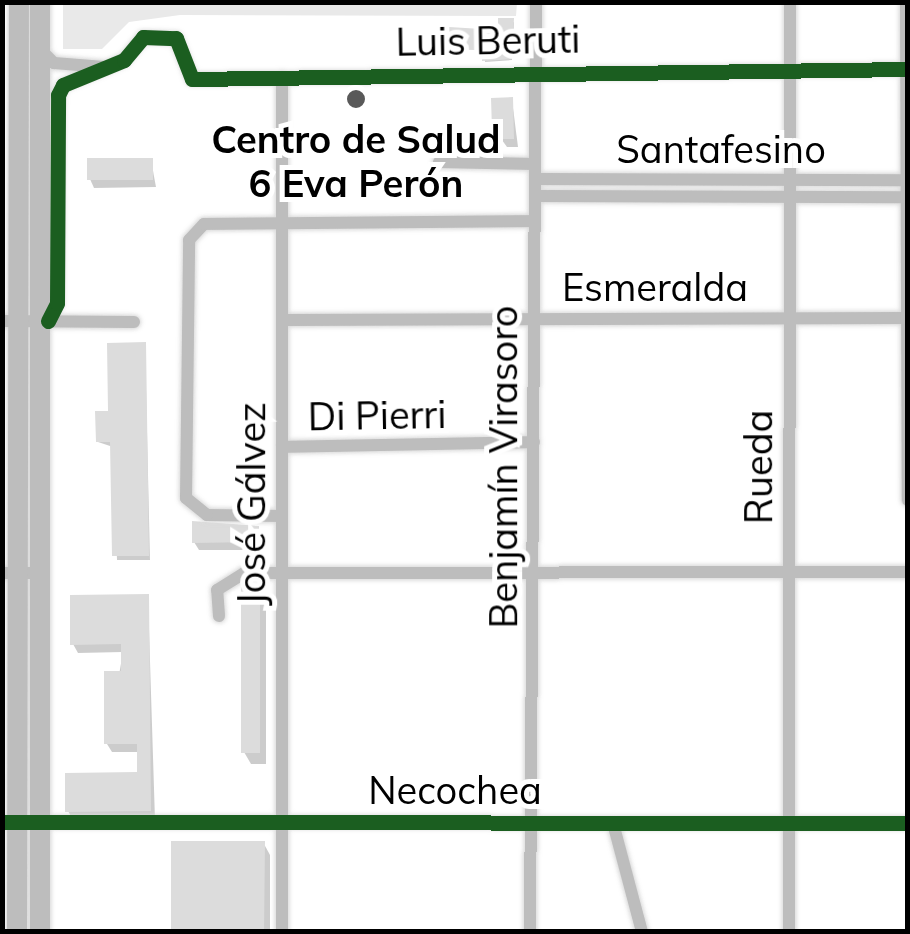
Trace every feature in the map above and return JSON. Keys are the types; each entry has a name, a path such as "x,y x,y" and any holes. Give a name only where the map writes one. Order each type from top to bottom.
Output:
{"main road":[{"path":"19,2 27,321"},
{"path":"17,932 10,822 40,2"},
{"path":"20,573 41,822 40,932"}],"street":[{"name":"Benjamín Virasoro","path":"530,932 536,2"},
{"name":"Rueda","path":"789,932 790,2"},
{"path":"906,2 908,500"},
{"name":"Luis Beruti","path":"27,321 57,303 58,95 72,80 111,67 143,37 176,38 192,79 907,69"},
{"path":"40,49 54,62 111,67"},
{"name":"José Gálvez","path":"282,77 282,932"},
{"path":"439,162 535,164"},
{"name":"Santafesino","path":"535,179 907,180"},
{"name":"Santafesino","path":"535,196 907,197"},
{"path":"282,516 207,514 186,498 189,240 204,224 535,221"},
{"name":"Esmeralda","path":"282,320 907,318"},
{"path":"27,321 134,322"},
{"name":"Di Pierri","path":"282,448 534,442"},
{"path":"219,616 217,590 232,576 282,572 908,572"},
{"name":"Necochea","path":"10,822 908,823"},
{"path":"613,823 642,932"}],"shaded area":[{"path":"517,2 516,16 180,15 129,22 102,49 63,49 63,3"}],"building":[{"path":"498,18 514,18 512,59 482,61 482,49 449,50 449,27 498,30"},
{"path":"513,97 514,139 499,139 499,130 492,130 491,98"},
{"path":"87,158 153,158 153,180 87,180"},
{"path":"146,342 149,556 112,556 110,442 96,442 95,411 108,411 107,343"},
{"path":"192,521 259,526 259,542 192,543"},
{"path":"260,583 260,753 241,753 241,587"},
{"path":"149,594 151,811 65,812 65,773 137,772 137,744 104,744 104,671 121,671 121,644 70,645 70,595"},
{"path":"171,841 265,841 264,932 171,932"}],"cycle path":[{"path":"48,321 57,303 58,95 63,85 124,60 143,37 176,38 192,79 908,69"},
{"path":"2,822 908,823"}],"place":[{"name":"Centro de Salud 6 Eva Perón","path":"356,99"}]}
